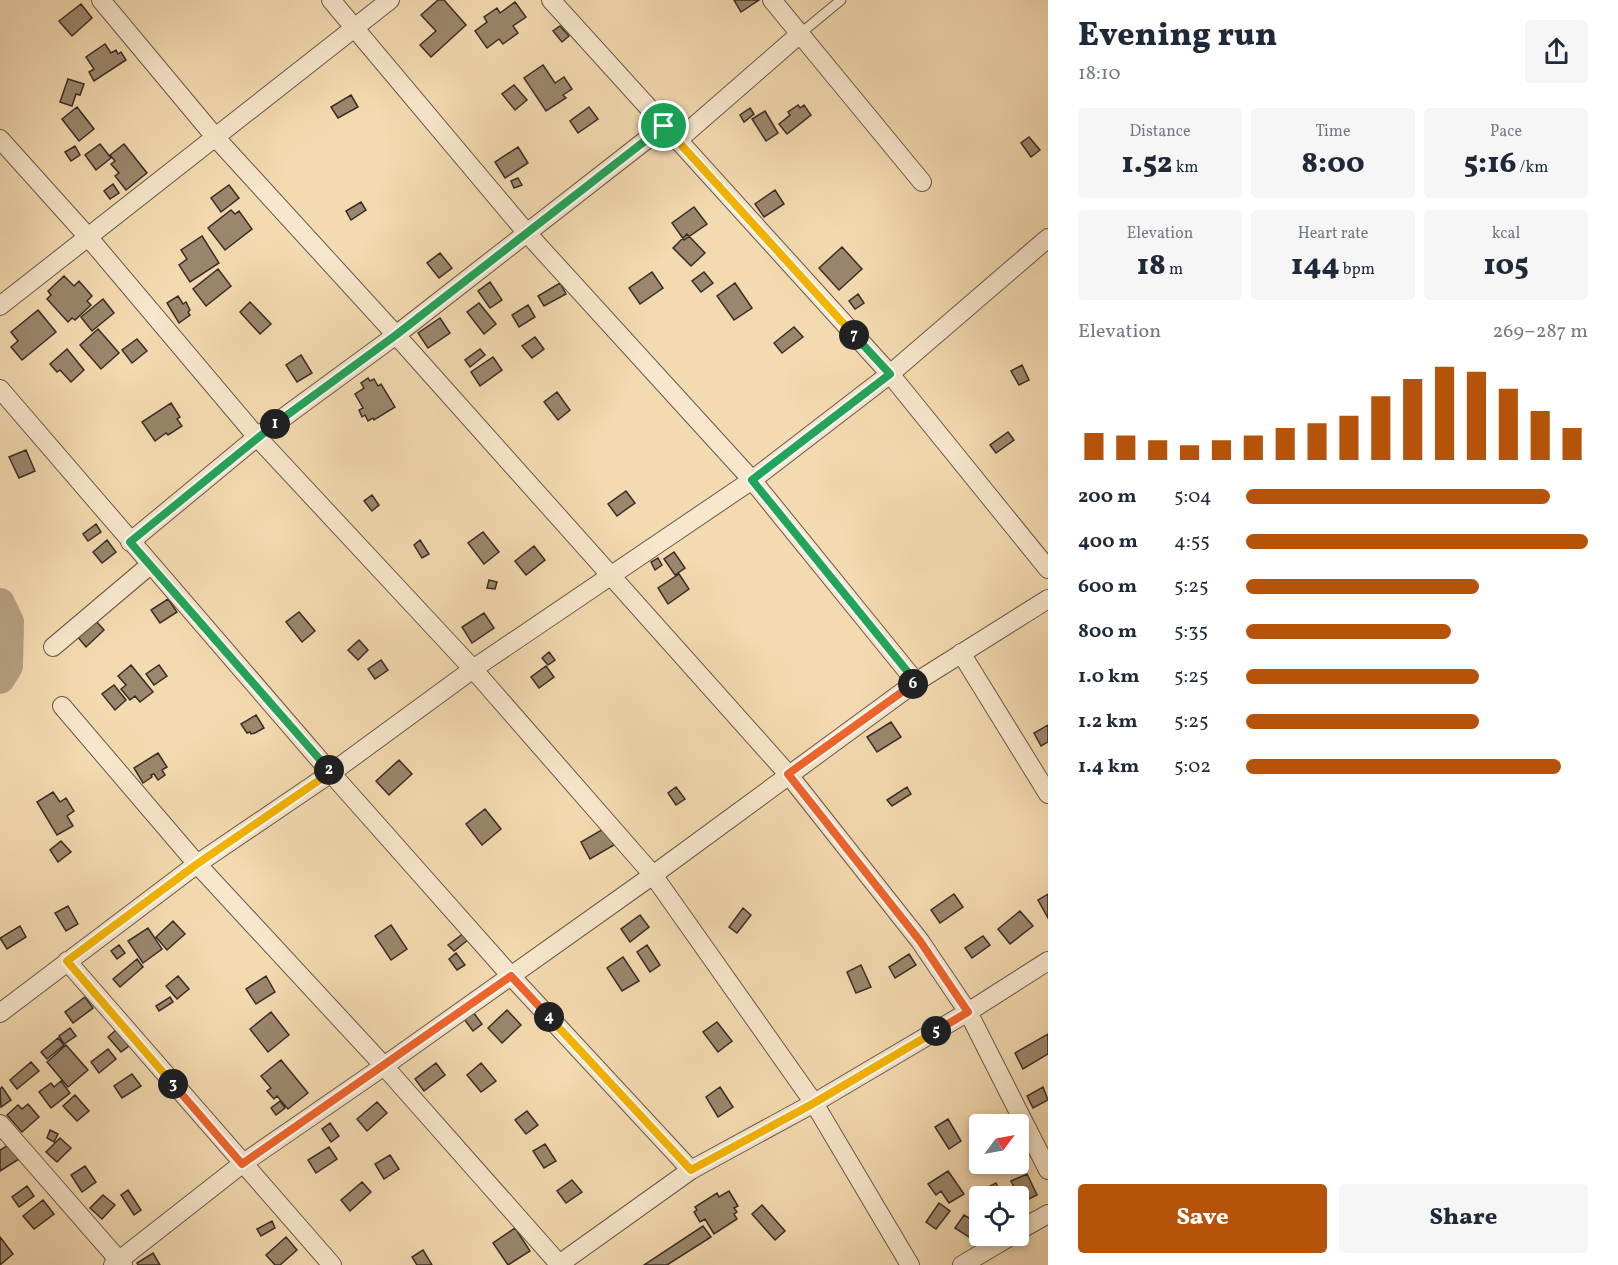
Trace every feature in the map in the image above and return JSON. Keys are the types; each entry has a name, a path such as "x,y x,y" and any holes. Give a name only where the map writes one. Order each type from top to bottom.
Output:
{"street":[{"path":"101,0 216,138 396,335 788,774 920,941 968,1012 1048,1170"},
{"path":"331,0 526,232 752,480 916,682"},
{"path":"0,306 390,0"},
{"path":"551,0 890,374 1048,569"},
{"path":"772,0 922,182"},
{"path":"677,141 801,33"},
{"path":"130,542 257,437 396,335 664,126"},
{"path":"0,139 89,238 257,437 473,669 653,875 814,1103 910,1265"},
{"path":"0,1013 197,864 331,772 473,669 752,480 890,374 1048,238"},
{"path":"0,389 150,565 511,976 691,1170"},
{"path":"53,647 150,565"},
{"path":"0,1124 118,1263 242,1164 653,875 916,682 1048,599"},
{"path":"961,653 1048,795"},
{"path":"62,706 197,864 384,1066 559,1265 691,1170 814,1103 968,1012 1048,961"},
{"path":"67,961 332,1265"},
{"path":"1029,1225 1048,1214"},
{"path":"962,1265 994,1246"}],"lane":[{"path":"801,33 841,0"}],"building":[{"path":"438,0 444,0 466,25 431,57 420,45 436,31 421,15"},
{"path":"734,0 759,0 741,12"},
{"path":"515,2 526,17 513,26 518,33 503,44 499,39 487,48 475,31 487,22 484,17 497,8 500,13"},
{"path":"81,4 92,18 72,36 59,21"},
{"path":"560,26 569,36 562,42 553,31"},
{"path":"105,44 111,53 116,50 118,54 121,52 126,60 94,81 89,72 94,69 86,57"},
{"path":"543,65 555,83 564,77 572,89 563,95 566,98 546,111 524,78"},
{"path":"68,79 84,84 80,95 76,94 72,106 60,102"},
{"path":"514,85 527,100 515,110 502,94"},
{"path":"351,95 358,107 338,118 331,107"},
{"path":"798,105 800,108 804,105 811,115 787,134 779,124 790,115 788,112"},
{"path":"77,107 94,129 79,141 62,119"},
{"path":"589,107 598,119 578,133 570,121"},
{"path":"750,108 754,114 744,122 740,115"},
{"path":"765,111 778,133 766,141 752,119"},
{"path":"1029,137 1040,150 1031,157 1021,143"},
{"path":"100,144 111,158 96,170 85,155"},
{"path":"124,144 147,173 126,190 115,176 119,173 111,164 115,161 110,155"},
{"path":"75,146 80,155 71,161 65,152"},
{"path":"518,147 528,163 505,178 495,162"},
{"path":"518,178 522,185 514,188 511,181"},
{"path":"113,184 119,193 110,199 104,191"},
{"path":"229,185 239,198 221,212 211,198"},
{"path":"775,190 784,204 764,217 755,204"},
{"path":"361,202 366,210 351,220 346,211"},
{"path":"694,207 707,224 684,240 672,223"},
{"path":"231,210 235,214 239,211 252,229 225,250 208,228"},
{"path":"687,234 705,253 691,266 673,248"},
{"path":"202,236 219,263 190,282 179,265 187,259 181,250"},
{"path":"842,247 862,269 839,290 819,268"},
{"path":"440,253 452,268 439,278 427,263"},
{"path":"218,269 231,286 206,306 193,289"},
{"path":"652,272 663,288 640,304 629,288"},
{"path":"704,272 713,283 701,292 692,281"},
{"path":"64,276 74,286 79,281 92,296 87,301 91,305 75,320 72,318 68,322 47,299 51,295 48,291"},
{"path":"490,282 502,300 490,308 478,291"},
{"path":"560,283 566,294 544,306 538,296"},
{"path":"735,283 752,308 734,320 717,296"},
{"path":"858,294 864,303 855,309 849,301"},
{"path":"178,296 183,304 186,302 190,310 188,312 190,315 179,323 167,303"},
{"path":"103,299 114,313 92,331 81,317"},
{"path":"250,302 271,324 260,334 240,312"},
{"path":"479,303 496,324 484,334 467,312"},
{"path":"528,305 535,317 519,327 512,315"},
{"path":"38,310 56,332 22,360 11,347 18,341 11,332"},
{"path":"440,318 450,333 428,348 418,333"},
{"path":"794,327 803,337 782,353 774,343"},
{"path":"98,329 119,353 101,369 80,345"},
{"path":"535,337 544,349 532,358 522,346"},
{"path":"137,339 147,351 132,363 122,350"},
{"path":"67,349 84,370 71,382 60,370 57,372 50,364"},
{"path":"480,349 485,355 470,367 465,360"},
{"path":"301,355 312,373 297,382 286,365"},
{"path":"493,357 502,370 480,386 471,372"},
{"path":"1022,365 1029,380 1019,385 1011,371"},
{"path":"368,378 370,381 374,379 378,386 381,384 395,407 374,420 373,418 368,421 365,415 362,417 359,410 363,408 355,394 364,388 361,383"},
{"path":"557,392 570,410 558,420 544,402"},
{"path":"171,403 180,417 177,419 182,426 155,441 142,422"},
{"path":"1008,432 1014,440 996,453 990,445"},
{"path":"26,450 35,471 19,478 9,457"},
{"path":"626,491 635,503 617,516 608,504"},
{"path":"372,495 379,505 372,511 364,501"},
{"path":"96,524 101,532 88,541 83,534"},
{"path":"483,532 499,552 484,564 468,543"},
{"path":"107,540 116,552 102,563 93,552"},
{"path":"420,540 429,554 422,558 414,545"},
{"path":"534,546 545,560 526,575 515,561"},
{"path":"674,552 685,568 675,575 664,559"},
{"path":"658,558 662,565 655,570 651,562"},
{"path":"679,574 689,589 668,604 658,588"},
{"path":"489,580 497,582 495,589 487,588"},
{"path":"168,599 177,612 160,623 151,610"},
{"path":"299,612 315,631 302,642 286,622"},
{"path":"484,613 494,628 472,643 462,627"},
{"path":"95,620 104,630 86,647 77,636"},
{"path":"359,640 368,650 358,660 348,650"},
{"path":"549,652 555,660 548,665 542,658"},
{"path":"381,660 388,670 375,679 368,669"},
{"path":"131,665 153,692 140,702 135,696 130,700 121,689 126,685 118,676"},
{"path":"159,665 167,676 154,685 146,674"},
{"path":"546,666 554,677 539,688 531,677"},
{"path":"114,685 126,700 115,710 102,694"},
{"path":"256,715 264,728 255,733 247,733 241,724"},
{"path":"891,722 901,737 877,752 867,737"},
{"path":"1048,725 1048,742 1041,746 1034,733"},
{"path":"158,753 167,767 162,770 165,775 158,780 154,774 151,775 152,777 143,783 134,768"},
{"path":"399,760 412,774 389,795 376,781"},
{"path":"676,787 685,799 676,805 668,793"},
{"path":"907,787 911,794 892,806 887,800"},
{"path":"53,792 60,802 66,798 74,811 67,816 73,826 57,835 37,802"},
{"path":"485,809 501,829 482,845 466,824"},
{"path":"605,828 614,845 590,859 581,842"},
{"path":"61,841 71,852 58,862 50,850"},
{"path":"954,894 963,907 940,923 931,910"},
{"path":"1048,894 1048,918 1038,900"},
{"path":"68,906 78,924 66,931 55,913"},
{"path":"743,908 751,915 737,933 729,927"},
{"path":"1020,911 1033,926 1010,944 998,929"},
{"path":"640,915 649,927 630,942 621,929"},
{"path":"173,921 185,934 167,950 156,937"},
{"path":"391,925 407,949 391,960 375,936"},
{"path":"20,926 26,937 7,949 0,938"},
{"path":"148,928 162,949 143,963 128,941"},
{"path":"468,930 473,936 454,951 448,945"},
{"path":"983,936 990,945 972,958 965,948"},
{"path":"119,945 125,953 117,959 111,951"},
{"path":"647,945 660,965 650,972 637,952"},
{"path":"456,953 465,965 457,970 449,959"},
{"path":"909,954 916,965 895,978 889,967"},
{"path":"623,957 639,981 622,991 607,968"},
{"path":"137,959 143,967 120,987 113,979"},
{"path":"861,965 871,987 856,993 847,972"},
{"path":"178,976 189,989 177,999 166,986"},
{"path":"266,976 275,992 256,1004 246,989"},
{"path":"85,997 93,1008 73,1023 65,1012"},
{"path":"170,997 173,1002 159,1011 156,1006"},
{"path":"507,1010 521,1025 502,1043 488,1028"},
{"path":"271,1012 289,1035 268,1052 250,1029"},
{"path":"473,1012 482,1024 473,1031 464,1019"},
{"path":"717,1022 732,1041 718,1052 703,1032"},
{"path":"70,1028 76,1036 64,1044 59,1036"},
{"path":"116,1030 129,1046 121,1052 108,1037"},
{"path":"1048,1034 1048,1054 1023,1069 1015,1053"},
{"path":"58,1038 64,1045 47,1059 41,1052"},
{"path":"66,1045 88,1070 68,1087 47,1062"},
{"path":"108,1049 116,1059 99,1073 91,1062"},
{"path":"281,1060 308,1093 288,1109 277,1096 274,1099 267,1091 271,1088 261,1076"},
{"path":"31,1062 39,1071 17,1089 10,1080"},
{"path":"436,1063 445,1075 424,1091 415,1079"},
{"path":"481,1063 496,1081 481,1092 467,1075"},
{"path":"132,1074 141,1086 122,1098 114,1086"},
{"path":"61,1081 70,1093 51,1108 39,1092 51,1083 54,1087"},
{"path":"2,1087 11,1100 1,1107 0,1089"},
{"path":"720,1087 733,1107 718,1117 706,1097"},
{"path":"1043,1087 1048,1100 1033,1108 1027,1096"},
{"path":"75,1095 89,1111 77,1121 63,1106"},
{"path":"280,1101 285,1108 276,1115 271,1108"},
{"path":"377,1102 387,1113 367,1131 357,1119"},
{"path":"28,1104 39,1117 22,1132 7,1115 18,1105 22,1109"},
{"path":"527,1111 538,1125 526,1134 515,1120"},
{"path":"948,1119 961,1141 949,1149 935,1127"},
{"path":"330,1123 339,1136 331,1142 322,1129"},
{"path":"50,1130 58,1134 54,1142 47,1138"},
{"path":"60,1138 71,1148 57,1162 46,1152"},
{"path":"10,1144 19,1159 0,1171 0,1150"},
{"path":"545,1144 556,1161 544,1168 533,1151"},
{"path":"329,1147 337,1159 316,1173 308,1160"},
{"path":"390,1155 399,1169 384,1179 375,1164"},
{"path":"85,1166 96,1182 82,1192 71,1175"},
{"path":"948,1171 964,1194 949,1203 941,1191 936,1195 928,1184"},
{"path":"1027,1174 1037,1195 1029,1199 1029,1186 1013,1186 1011,1181"},
{"path":"572,1180 582,1192 566,1203 557,1191"},
{"path":"362,1182 371,1192 350,1211 341,1200"},
{"path":"27,1186 34,1196 19,1207 12,1197"},
{"path":"128,1190 141,1210 134,1215 121,1195"},
{"path":"729,1191 738,1206 734,1208 737,1212 734,1214 737,1219 714,1234 705,1219 700,1222 694,1212 697,1210 695,1207 717,1193 719,1197"},
{"path":"103,1195 115,1205 102,1219 90,1208"},
{"path":"43,1200 54,1214 34,1229 23,1216"},
{"path":"939,1203 950,1211 936,1229 926,1222"},
{"path":"762,1205 785,1231 775,1240 752,1214"},
{"path":"964,1215 969,1218 969,1237 955,1228"},
{"path":"272,1221 275,1228 261,1236 257,1229"},
{"path":"703,1226 711,1237 667,1265 644,1265"},
{"path":"515,1228 530,1251 508,1265 493,1243"},
{"path":"0,1237 13,1254 0,1265"},
{"path":"286,1237 297,1250 280,1265 275,1265 266,1255"},
{"path":"423,1250 432,1265 417,1265 412,1257"},
{"path":"153,1253 160,1265 138,1265 137,1263"}],"waterway":[{"path":"0,603 9,622 8,666 0,679"}],"route":[{"path":"664,126 890,374 752,480 916,682 788,774 920,941 968,1012 814,1103 691,1170 511,976 242,1164 67,961 197,864 331,772 130,542 257,437 396,335 664,126"}]}
